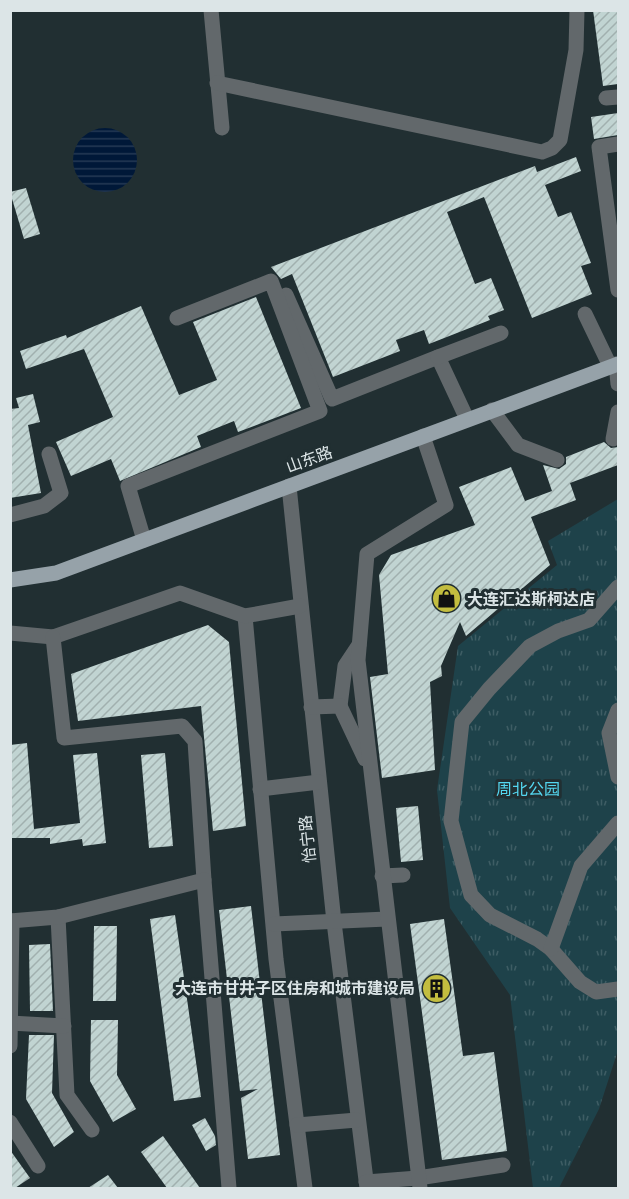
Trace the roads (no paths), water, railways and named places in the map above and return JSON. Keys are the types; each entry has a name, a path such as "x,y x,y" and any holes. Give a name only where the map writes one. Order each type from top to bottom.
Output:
{"main road":[{"name":"山东路","path":"10,580 56,573 615,365"}],"street":[{"path":"211,10 222,128"},
{"path":"217,83 542,152 552,148 560,140 576,50 577,10"},
{"path":"618,144 599,147 618,290"},
{"path":"144,540 128,486 320,411 271,281 177,318"},
{"path":"286,295 332,399 501,333"},
{"path":"585,314 615,365 618,384"},
{"path":"438,357 467,419"},
{"path":"492,410 518,445 557,460"},
{"path":"613,439 618,412"},
{"path":"419,1183 358,660 367,554 446,505 423,436"},
{"path":"10,515 44,506 61,493 49,454"},
{"name":"怡宁路","path":"288,486 334,922 366,1185"},
{"path":"618,587 589,620 530,646 489,689 462,722 451,821 471,894 490,915 537,939 550,949 580,982 596,992 618,989"},
{"path":"10,633 53,637 180,593 245,616 300,606"},
{"path":"245,616 276,959 305,1188"},
{"path":"53,637 64,738 182,726 195,741 229,1188"},
{"path":"360,644 345,666 340,706 371,771"},
{"path":"311,707 340,706"},
{"path":"618,710 609,733 618,777"},
{"path":"260,789 319,782"},
{"path":"550,949 581,866 618,823"},
{"path":"382,876 403,875"},
{"path":"10,1046 11,921 58,918 204,880"},
{"path":"58,918 67,1095 92,1130"},
{"path":"274,924 387,919"},
{"path":"11,1023 64,1026"},
{"path":"297,1125 357,1120"},
{"path":"10,1122 38,1166"},
{"path":"366,1185 419,1183 503,1165"}],"water":[{"path":"99,128 111,128 128,137 135,148 137,160 135,172 128,183 111,192 99,192 87,187 78,178 73,166 73,154 78,142 87,133"}],"place":[{"name":"大连汇达斯柯达店","path":"446,599"},
{"name":"大连市甘井子区住房和城市建设局","path":"436,988"}],"park label":[{"name":"周北公园","path":"528,789"}]}
